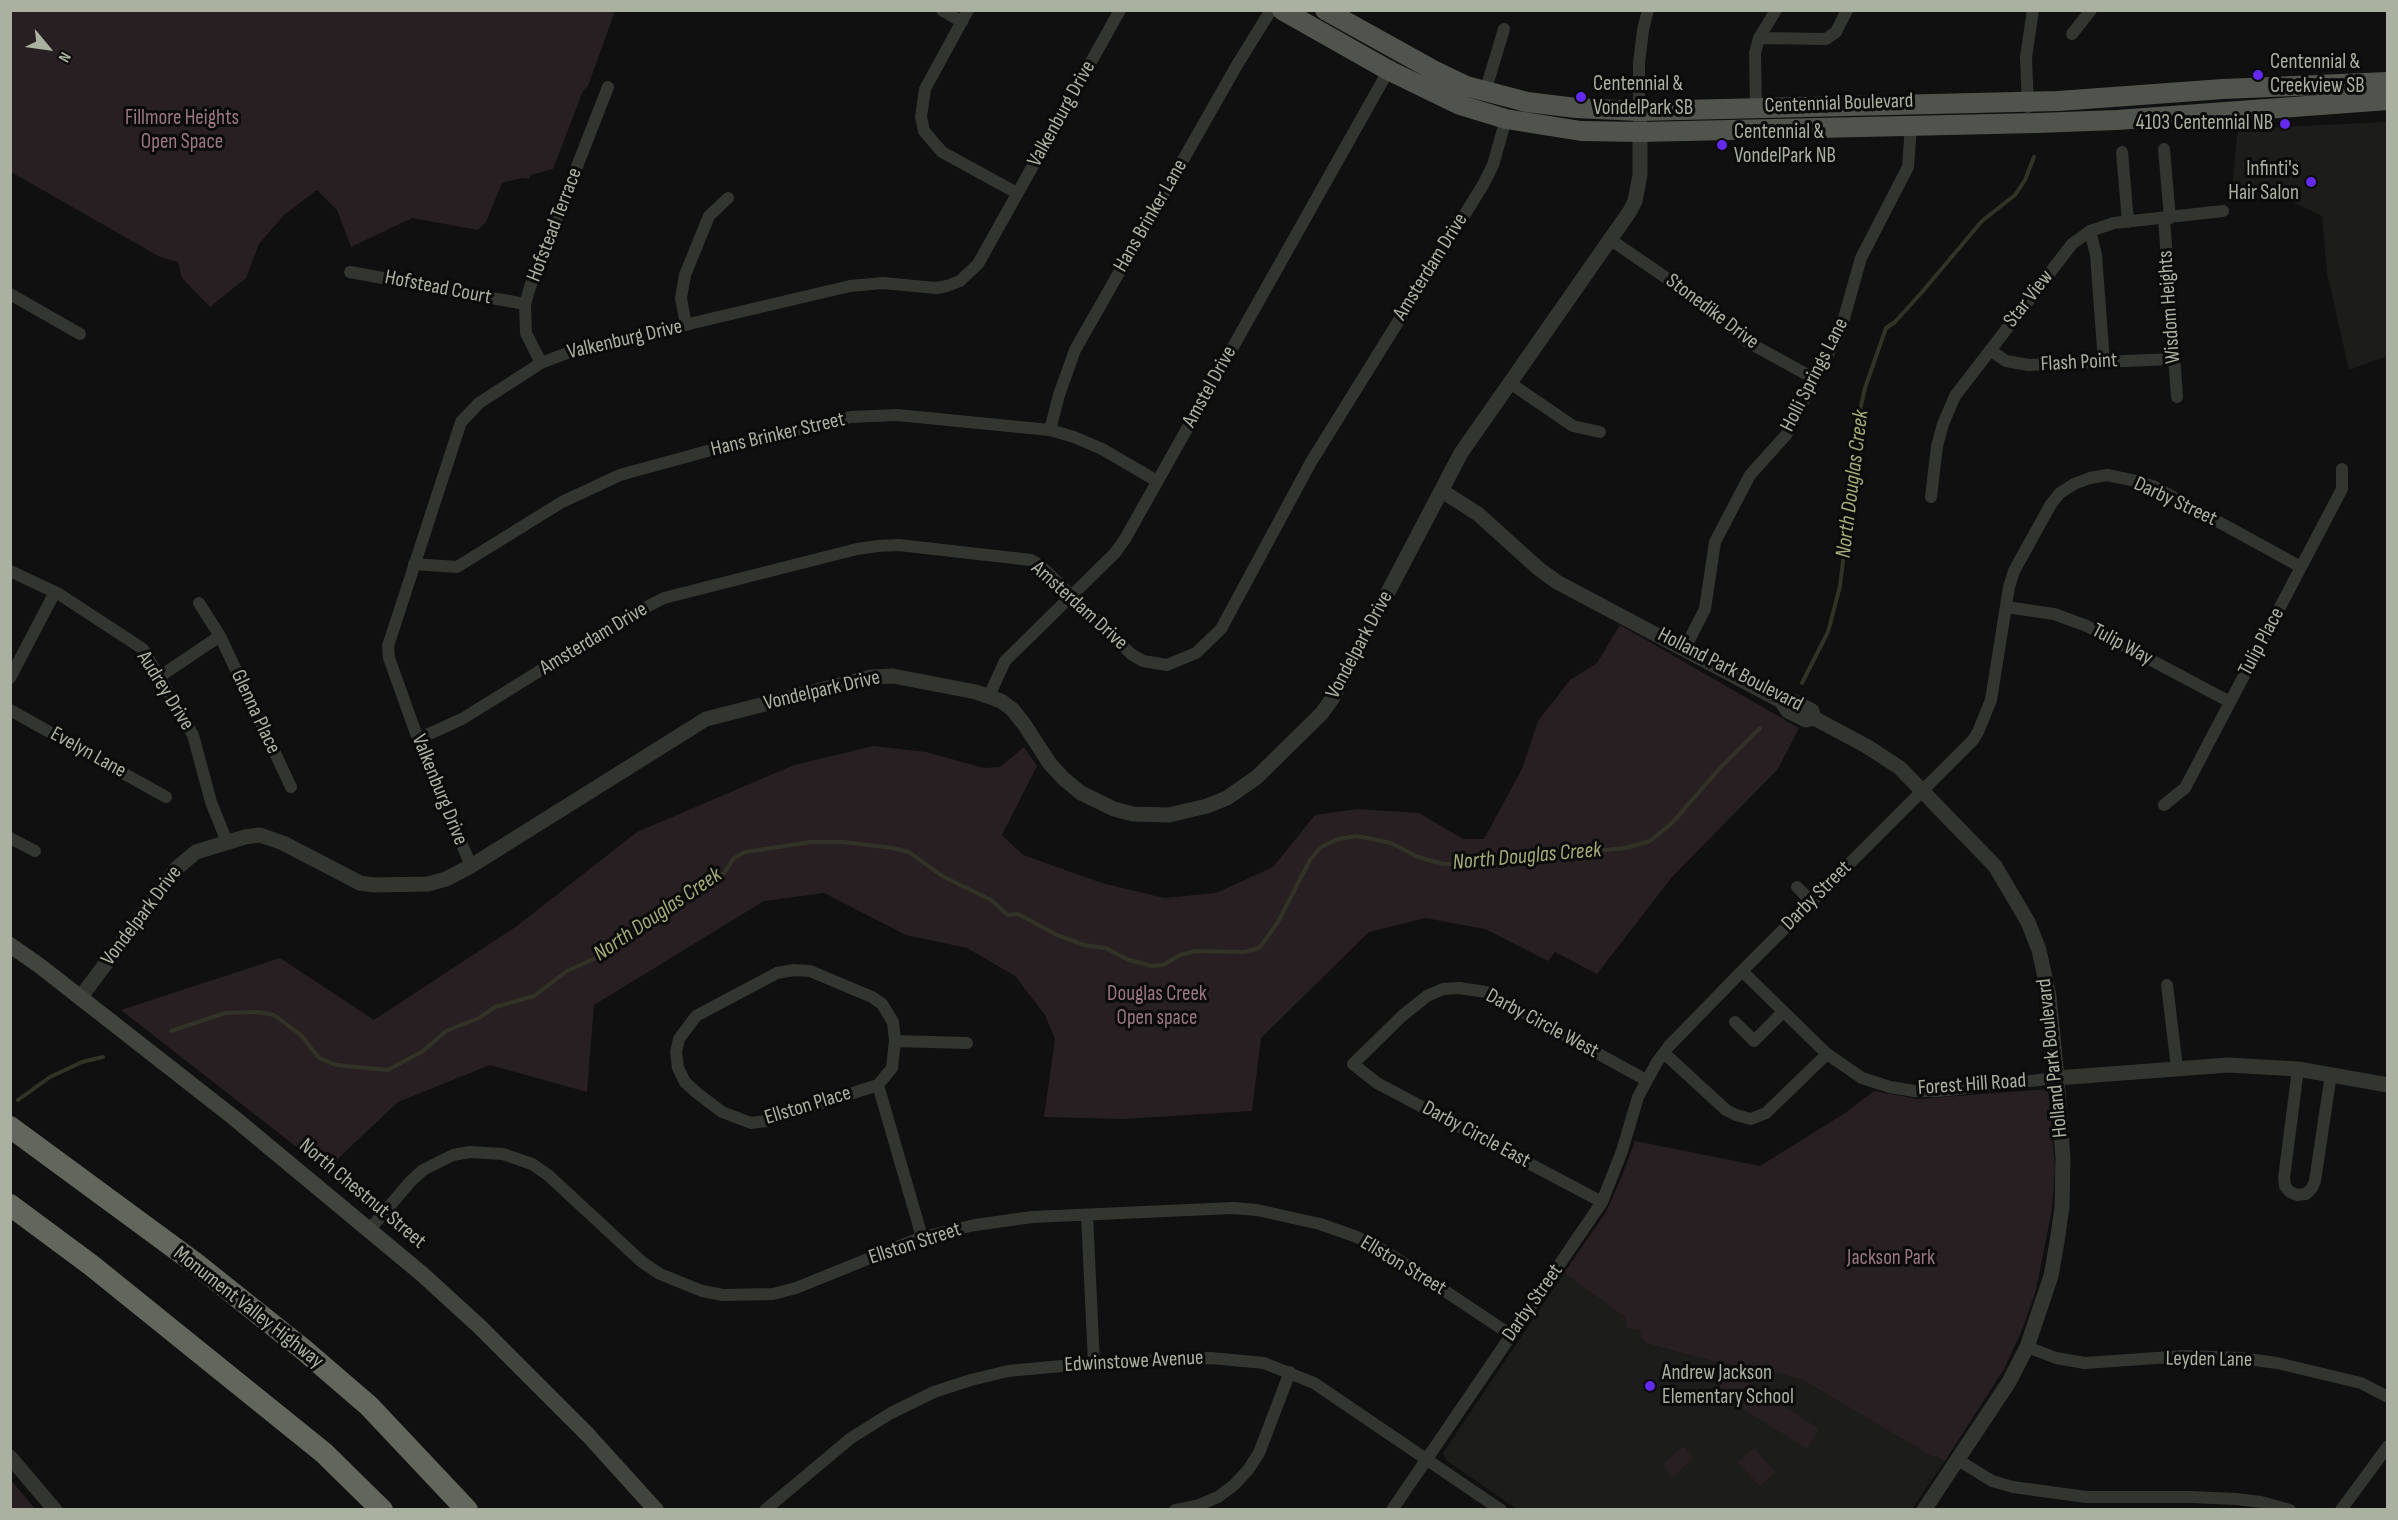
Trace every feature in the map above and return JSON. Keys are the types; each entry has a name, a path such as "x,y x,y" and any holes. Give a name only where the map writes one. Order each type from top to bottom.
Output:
{"highway":[{"name":"Monument Valley Highway","path":"10,1127 195,1263 304,1350 369,1406 467,1509"},
{"path":"10,1205 91,1265 324,1453 382,1509"}],"main road":[{"name":"Centennial Boulevard","path":"1282,10 1388,70 1460,105 1506,119 1581,131 1641,132 2117,120 2388,100"},
{"name":"Centennial Boulevard","path":"1325,10 1347,15 1400,52 1433,70 1485,92 1527,102 1576,108 1639,111 2028,102 2223,89 2388,82"},
{"name":"North Chestnut Street","path":"10,945 232,1117 370,1229 480,1327 588,1435 656,1509"}],"street":[{"path":"942,10 965,16 925,89 921,110 924,131 942,152 1017,193"},
{"name":"Valkenburg Drive","path":"471,866 418,739 389,658 388,646 461,422 479,403 541,363 570,352 850,286 884,283 936,288 947,286 969,274 978,264 1120,10"},
{"name":"Hans Brinker Lane","path":"1050,430 1064,376 1075,350 1237,65 1271,10"},
{"name":"Vondelpark Drive","path":"80,998 178,867 196,852 260,835 271,838 347,878 374,885 428,884 446,879 471,866 706,719 882,676 893,676 989,696 1012,709 1050,764 1064,779 1081,793 1114,809 1133,814 1169,815 1208,806 1227,798 1257,777 1322,713 1332,699 1461,453 1611,240 1635,201 1640,175 1639,63 1648,10"},
{"path":"1756,108 1755,53 1759,38 1776,10"},
{"path":"1759,38 1826,39 1836,32 1847,10"},
{"path":"2033,10 2026,57 2028,102 2033,123"},
{"path":"2072,34 2091,10"},
{"path":"1485,92 1504,29"},
{"name":"Amstel Drive","path":"989,696 1005,661 1115,553 1400,52"},
{"name":"Hofstead Terrace","path":"541,363 526,333 525,304 608,87"},
{"name":"Amsterdam Drive","path":"418,739 462,719 625,618 664,598 857,549 899,545 1020,557 1040,565 1131,654 1155,664 1167,665 1189,657 1221,629 1316,453 1483,185 1493,165 1506,119"},
{"name":"Holli Springs Lane","path":"1685,648 1705,609 1715,542 1750,475 1786,435 1846,317 1852,286 1861,258 1908,167 1911,126"},
{"name":"Wisdom Heights","path":"2164,148 2176,397"},
{"path":"2122,152 2128,222"},
{"path":"686,325 681,298 685,275 709,216 728,198"},
{"name":"Star View","path":"1931,497 1937,446 1943,424 1955,396 2072,244 2100,227 2223,211"},
{"path":"2090,231 2096,255 2104,362"},
{"name":"Stonedike Drive","path":"1611,240 1701,301 1746,340 1815,379"},
{"name":"Hofstead Court","path":"350,272 525,304"},
{"path":"10,294 80,334"},
{"name":"Flash Point","path":"1990,350 2015,364 2174,359"},
{"path":"1510,383 1573,426 1600,432"},
{"name":"Hans Brinker Street","path":"414,564 457,567 562,502 613,478 711,450 834,420 897,415 1050,430 1074,436 1102,449 1157,481"},
{"name":"Tulip Place","path":"2164,805 2185,788 2342,489 2342,469"},
{"name":"Darby Street","path":"1392,1509 1602,1202 1646,1080 1664,1053 1742,970 1973,740 1984,722 1991,700 2014,571 2051,504 2060,493 2074,484 2107,475 2153,486 2301,567"},
{"name":"Holland Park Boulevard","path":"1442,490 1478,514 1539,569 1557,582 1781,701 1793,700 1812,711 1814,718 1884,757 1923,789 1995,866 2028,922 2039,950 2049,996 2063,1159 2062,1207 2051,1276 2027,1347 2009,1382 1924,1509"},
{"name":"Audrey Drive","path":"10,571 55,592 143,649 193,735 211,802 227,842"},
{"path":"10,678 55,592"},
{"name":"Glenna Place","path":"199,603 220,636 291,787"},
{"name":"Tulip Way","path":"2006,607 2054,614 2087,626 2230,702"},
{"path":"159,677 220,636"},
{"name":"Evelyn Lane","path":"10,710 166,797"},
{"path":"10,838 35,851"},
{"path":"1797,887 1811,901"},
{"name":"Ellston Place","path":"794,970 810,971 872,997 889,1012 896,1041 892,1068 878,1085 766,1121 751,1123 722,1112 697,1093 681,1075 676,1053 679,1039 696,1016 777,973 794,970"},
{"name":"Forest Hill Road","path":"1742,970 1827,1054 1862,1078 1890,1087 1914,1091 1939,1090 2228,1065 2298,1069 2388,1085"},
{"path":"2167,985 2177,1068"},
{"name":"Darby Circle West","path":"1353,1065 1402,1016 1427,996 1443,989 1459,988 1486,993 1646,1080"},
{"path":"1735,1022 1754,1041 1783,1012"},
{"path":"896,1041 967,1043"},
{"path":"1664,1053 1726,1110 1751,1119 1766,1113 1827,1054"},
{"name":"Darby Circle East","path":"1353,1065 1377,1083 1602,1202"},
{"path":"2298,1069 2283,1178 2285,1186 2297,1195 2306,1194 2315,1181 2331,1074"},
{"name":"Ellston Place","path":"878,1085 922,1237"},
{"name":"Ellston Street","path":"370,1229 423,1170 453,1155 470,1152 503,1154 532,1164 548,1175 642,1262 660,1274 702,1291 749,1296 773,1294 796,1288 922,1237 975,1225 1032,1217 1233,1208 1257,1210 1320,1224 1357,1237 1385,1251 1511,1335"},
{"path":"1087,1215 1094,1364"},
{"name":"Leyden Lane","path":"2027,1347 2056,1358 2085,1363 2185,1356 2240,1358 2277,1363 2361,1383 2388,1397"},
{"name":"Edwinstowe Avenue","path":"765,1509 851,1438 891,1413 934,1392 1008,1371 1219,1358 1264,1363 1314,1383 1501,1509"},
{"path":"1175,1509 1199,1505 1218,1497 1248,1470 1259,1453 1290,1372"},
{"path":"2342,1509 2388,1446"},
{"path":"10,1457 55,1509"},
{"path":"1958,1460 1992,1481 2024,1488 2101,1498 2227,1498 2261,1502 2290,1509"}],"shaded area":[{"path":"2387,122 2387,356 2349,370 2327,273 2322,216 2293,202 2231,196 2238,129"},
{"name":"Andrew Jackson Elementary School","path":"1564,1273 1630,1321 1635,1322 1648,1344 1720,1363 1803,1380 1931,1456 1945,1461 1912,1509 1518,1510 1447,1461 1443,1453"}],"green space":[{"name":"Fillmore Heights Open Space","path":"11,10 615,11 588,86 583,91 553,169 531,175 529,179 522,178 502,183 486,222 478,230 412,218 351,247 337,210 317,190 284,215 259,244 246,278 210,307 182,278 178,262 160,257 11,172"},
{"name":"Douglas Creek Open space","path":"1620,625 1799,728 1778,769 1672,877 1597,974 1555,952 1548,961 1485,929 1425,918 1369,932 1261,1038 1252,1111 1123,1119 1044,1117 1055,1039 1045,1015 1015,976 967,948 906,935 824,893 764,901 594,1005 587,1092 490,1065 398,1102 326,1170 121,1010 280,958 374,1020 517,926 637,832 794,765 873,746 926,752 984,768 1000,767 1024,747 1037,766 1002,835 1023,855 1102,883 1164,898 1216,893 1273,867 1315,815 1358,809 1419,813 1463,839 1484,839 1522,769 1538,721 1570,680 1597,663"},
{"name":"Jackson Park","path":"2048,1089 2055,1167 2052,1209 2036,1290 2022,1330 2004,1369 1945,1461 1931,1456 1803,1380 1720,1363 1648,1344 1643,1340 1639,1329 1627,1328 1626,1318 1564,1273 1606,1212 1635,1141 1760,1166 1845,1113 1874,1091 1918,1099"},
{"path":"1729,1370 1819,1429 1807,1449 1742,1408 1744,1404 1719,1387"},
{"path":"1683,1446 1693,1458 1673,1477 1663,1465"},
{"path":"1754,1448 1775,1472 1760,1486 1738,1462"},
{"path":"11,1480 35,1509 11,1509"}],"waterway":[{"name":"North Douglas Creek","path":"1802,683 1828,632 1840,586 1851,495 1862,445 1859,415 1865,388 1886,328 1895,322 1922,292 1982,221 2015,195 2025,180 2034,157"},
{"name":"North Douglas Creek","path":"171,1031 225,1013 258,1012 274,1015 301,1035 319,1058 336,1065 388,1070 423,1051 446,1031 479,1018 495,1007 534,996 567,971 598,957 648,920 724,873 734,858 745,852 811,842 844,842 909,852 942,876 991,900 1008,915 1018,914 1057,935 1084,945 1106,948 1126,959 1152,966 1163,965 1180,955 1195,951 1244,952 1259,948 1278,922 1310,860 1321,847 1338,839 1357,836 1391,843 1418,857 1443,864 1464,864 1491,858 1501,864 1536,857 1626,848 1650,841 1672,823 1720,768 1760,728"},
{"name":"North Douglas Creek","path":"18,1100 50,1077 82,1062 103,1057"}],"place":[{"name":"Centennial & Creekview SB","path":"2258,75"},
{"name":"Centennial & VondelPark SB","path":"1581,97"},
{"name":"4103 Centennial NB","path":"2285,124"},
{"name":"Centennial & VondelPark NB","path":"1722,145"},
{"name":"Infinti's Hair Salon","path":"2311,182"},
{"name":"Andrew Jackson Elementary School","path":"1650,1386"}]}
